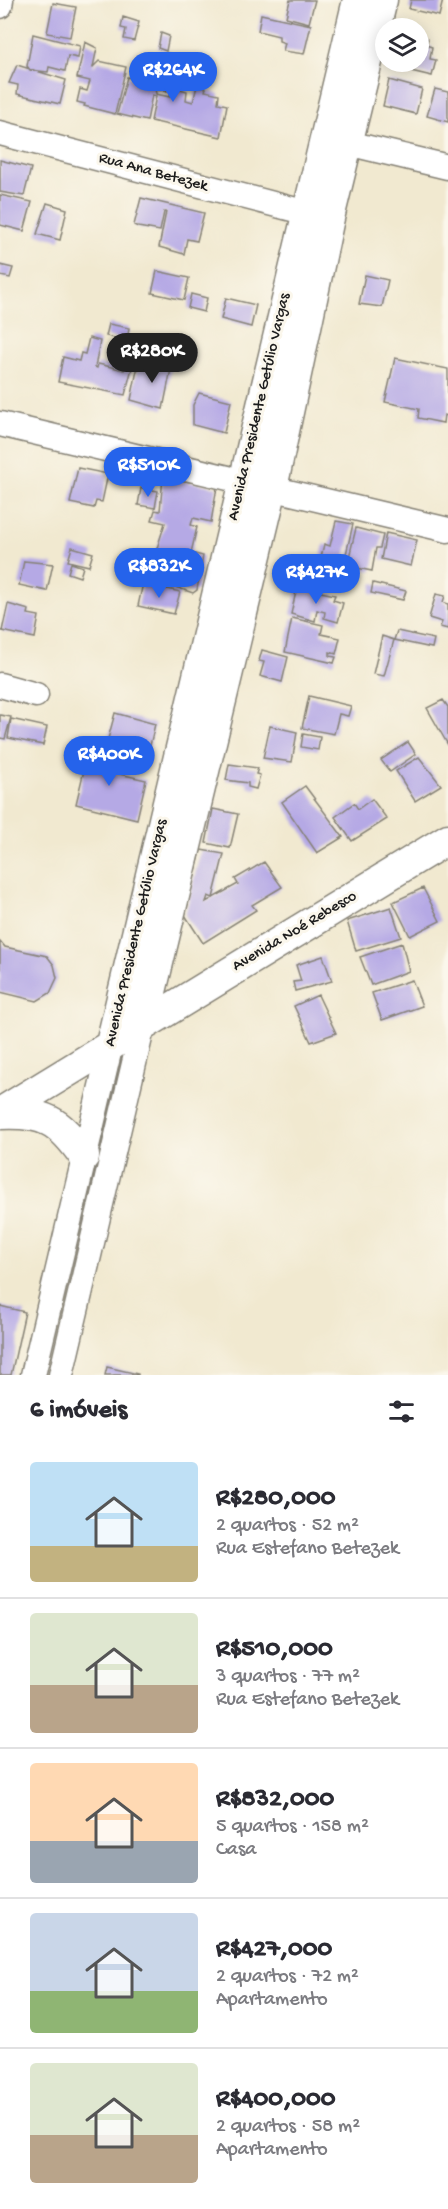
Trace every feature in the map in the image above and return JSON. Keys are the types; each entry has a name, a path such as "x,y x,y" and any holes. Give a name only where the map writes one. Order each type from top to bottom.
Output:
{"main road":[{"name":"Avenida Presidente Getúlio Vargas","path":"336,140 357,0"},
{"name":"Avenida Presidente Getúlio Vargas","path":"111,1044 242,481 336,140 382,0"},
{"name":"Avenida Presidente Getúlio Vargas","path":"142,1025 272,488 317,215"},
{"name":"Avenida Noé Rebesco","path":"0,1114 448,839"},
{"path":"0,1114 41,1115 69,1134 84,1156"}],"street":[{"path":"0,6 1,0"},
{"name":"Rua Ana Betezek","path":"0,133 317,215"},
{"path":"336,140 448,167"},
{"path":"0,424 448,530"},
{"path":"0,685 36,695"},
{"name":"Avenida Presidente Getúlio Vargas","path":"61,1375 142,1025"},
{"name":"Avenida Presidente Getúlio Vargas","path":"33,1375 111,1044"}],"building":[{"path":"290,0 315,0 309,23 286,17"},
{"path":"411,0 443,0 439,16 409,9"},
{"path":"53,3 76,7 70,37 47,33"},
{"path":"261,14 311,25 304,54 283,51 285,43 279,41 279,36 258,31"},
{"path":"123,17 139,22 134,41 124,39 126,29 121,28"},
{"path":"161,33 169,36 166,51 158,48"},
{"path":"33,34 80,46 78,58 68,56 65,71 49,67 48,72 30,70 27,66"},
{"path":"85,42 97,48 93,67 99,61 126,67 115,114 77,102 80,89 87,91 90,81 77,78"},
{"path":"429,46 432,47 430,59 436,60 432,76 415,72 429,72"},
{"path":"166,53 178,55 167,91 155,88 156,94 170,97 172,87 187,91 186,100 193,102 197,86 206,88 205,91 219,94 218,103 227,105 221,137 151,121 156,96 152,95 147,121 117,114 127,77 142,81 145,77 158,81"},
{"path":"17,65 66,80 60,104 17,94 18,85 9,83"},
{"path":"389,80 422,89 416,114 383,106"},
{"path":"435,89 448,92 448,122 427,116"},
{"path":"0,160 31,168 24,196 0,192"},
{"path":"0,195 32,202 24,231 0,225"},
{"path":"141,198 204,213 197,241 187,239 184,254 159,247 166,212 164,212 160,231 134,225"},
{"path":"47,203 67,209 60,240 37,234"},
{"path":"0,265 13,268 10,278 0,276"},
{"path":"157,271 189,278 184,300 152,293"},
{"path":"365,275 388,280 382,307 359,304"},
{"path":"191,294 207,298 204,312 188,308"},
{"path":"226,298 256,305 251,327 221,319"},
{"path":"109,324 129,328 127,341 106,336"},
{"path":"89,338 100,341 95,367 97,368 98,364 124,370 126,366 132,368 125,395 58,382 63,357 79,361 81,353 85,354"},
{"path":"395,358 448,369 448,416 444,415 443,423 418,418 419,409 385,402"},
{"path":"154,359 172,364 163,409 131,400 137,370"},
{"path":"199,393 231,401 224,433 193,425 193,405"},
{"path":"78,468 108,474 102,502 96,501 94,508 70,503"},
{"path":"163,477 217,487 211,522 193,518 191,525 197,527 191,553 203,556 197,590 193,593 151,579 153,561 165,523 152,520 155,510 160,511"},
{"path":"141,488 158,491 155,508 138,505"},
{"path":"336,521 353,524 341,576 318,571 324,544 330,546"},
{"path":"356,528 383,535 380,548 376,548 372,571 347,566"},
{"path":"386,533 417,540 411,566 381,559"},
{"path":"72,547 93,553 89,566 68,561"},
{"path":"24,561 53,564 47,591 19,585"},
{"path":"71,563 83,567 80,577 68,573"},
{"path":"143,583 180,592 174,614 138,606"},
{"path":"373,583 406,591 403,600 371,593"},
{"path":"297,587 335,595 333,600 343,603 338,622 324,618 325,612 317,610 315,621 291,614"},
{"path":"436,594 445,596 443,602 448,604 448,629 440,627 442,622 429,618"},
{"path":"8,604 29,610 28,614 39,616 35,638 2,631"},
{"path":"292,618 323,625 321,634 340,638 336,654 330,652 330,656 336,657 334,663 285,652"},
{"path":"397,631 434,639 432,648 394,640"},
{"path":"382,636 394,640 384,676 373,674"},
{"path":"262,650 288,657 282,682 260,676 264,662 259,661"},
{"path":"309,696 351,706 348,716 339,714 334,734 302,728"},
{"path":"443,700 448,707 448,745 427,708"},
{"path":"115,713 155,724 149,750 108,739"},
{"path":"0,715 11,717 5,739 0,738"},
{"path":"11,719 47,727 43,745 8,738"},
{"path":"270,726 297,732 292,762 263,758"},
{"path":"303,734 320,737 318,750 301,747"},
{"path":"88,739 101,742 93,768 146,780 137,819 76,804 85,766 80,765"},
{"path":"408,742 416,754 390,772 381,760"},
{"path":"419,757 441,785 415,801 396,771"},
{"path":"229,764 258,768 256,774 260,775 256,789 248,787 248,783 226,780"},
{"path":"305,786 343,837 317,853 282,802"},
{"path":"372,799 387,819 352,841 335,817 354,803 358,809"},
{"path":"213,809 238,814 230,848 206,843"},
{"path":"201,850 224,854 213,898 208,896 206,902 238,884 235,879 264,862 282,887 252,905 256,910 203,943 185,915"},
{"path":"423,888 440,921 410,936 393,902"},
{"path":"391,907 401,937 356,951 347,921"},
{"path":"0,941 5,947 47,956 54,965 57,978 50,993 37,1001 0,992"},
{"path":"402,943 409,971 371,985 360,957"},
{"path":"323,956 332,981 295,991 293,982 301,981 296,965"},
{"path":"412,980 422,1006 382,1020 372,993"},
{"path":"318,995 336,1033 311,1042 294,1006"},
{"path":"0,1306 25,1312 11,1375 0,1375"},
{"path":"107,1367 138,1374 138,1375 105,1375"}]}
